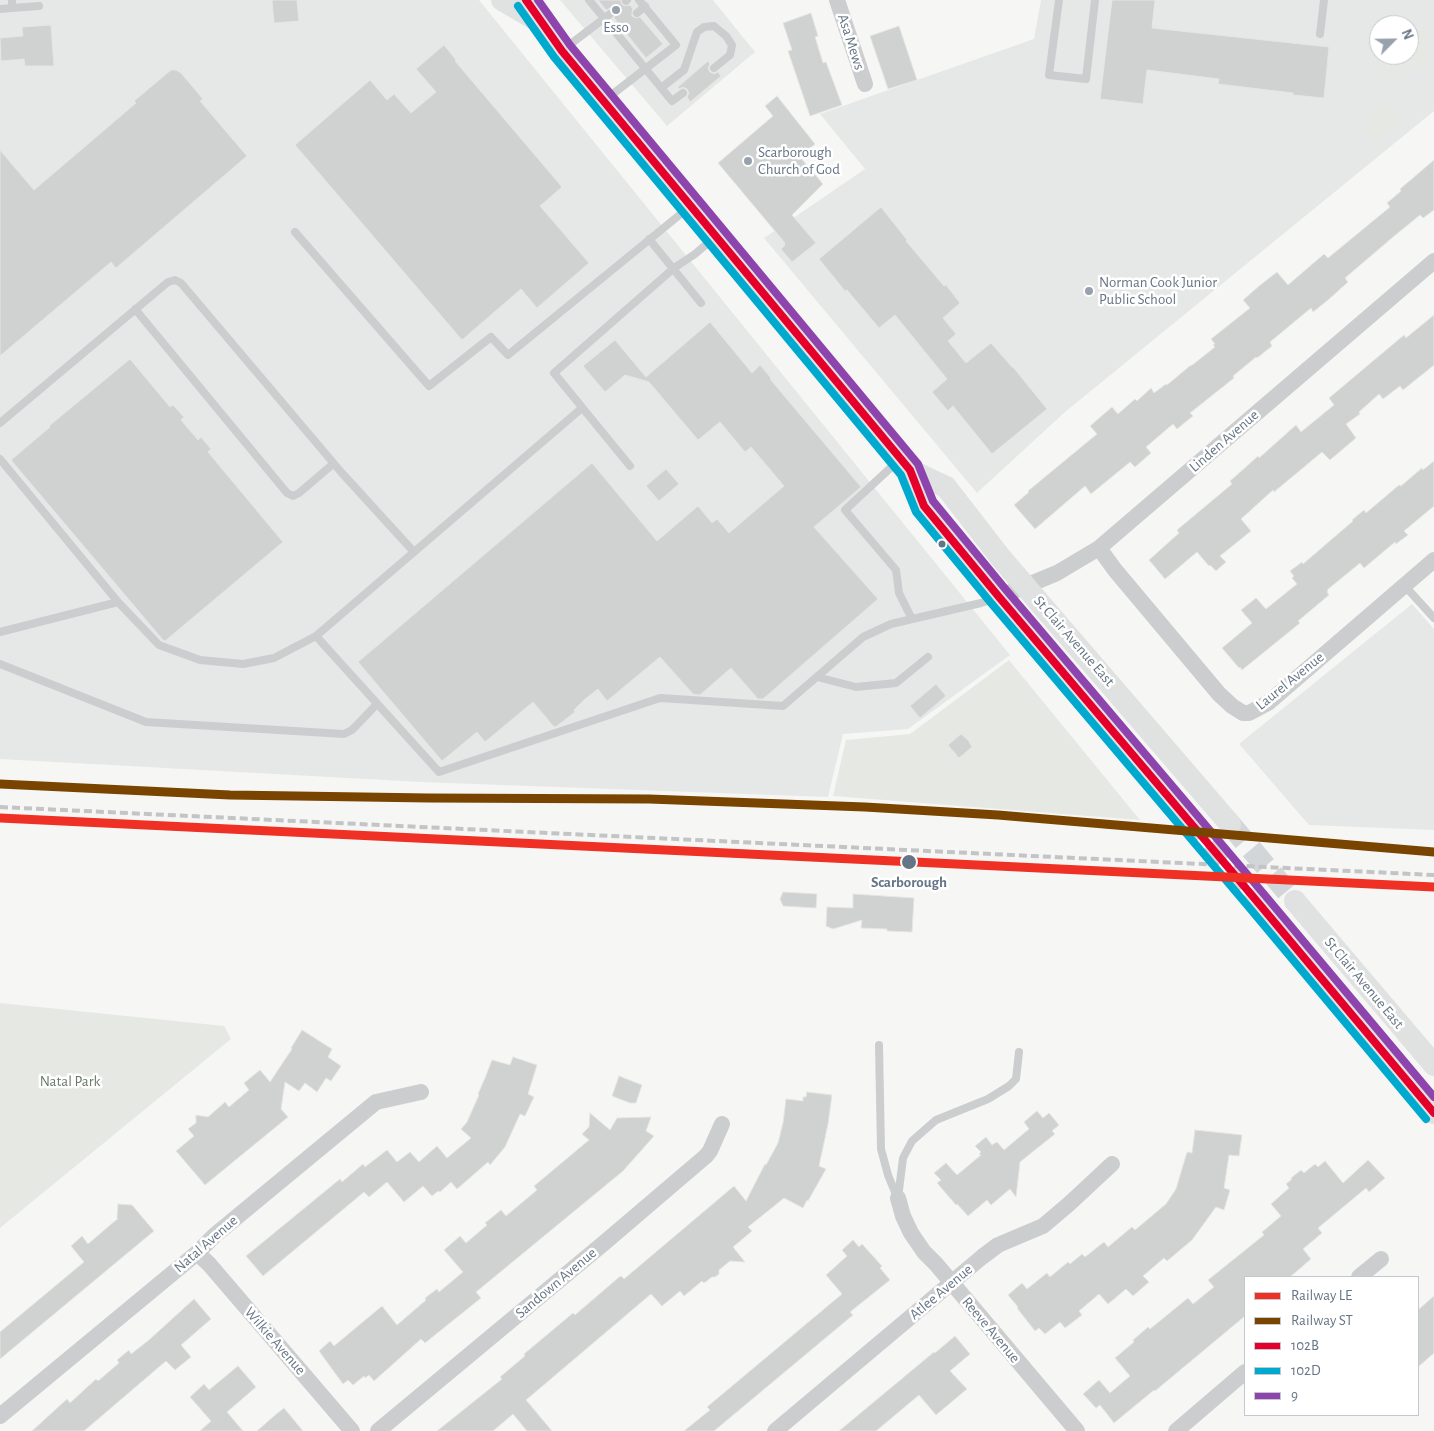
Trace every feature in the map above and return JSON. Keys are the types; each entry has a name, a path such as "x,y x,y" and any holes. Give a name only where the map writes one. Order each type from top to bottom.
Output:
{"main road":[{"name":"St Clair Avenue East","path":"502,0 540,22"},
{"name":"St Clair Avenue East","path":"526,0 562,51 906,464 924,506 1187,820"},
{"name":"St Clair Avenue East","path":"906,464 946,487 1001,558 1230,824"},
{"name":"St Clair Avenue East","path":"1255,899 1434,1113"},
{"name":"St Clair Avenue East","path":"1295,900 1434,1065"}],"street":[{"name":"Asa Mews","path":"837,0 865,84"},
{"name":"Linden Avenue","path":"999,597 1057,573 1099,548 1434,261"},
{"name":"Laurel Avenue","path":"1099,548 1115,570 1219,694 1243,713 1249,713 1268,703 1434,560"},
{"name":"Natal Avenue","path":"0,1416 376,1102 421,1092"},
{"name":"Sandown Avenue","path":"378,1431 706,1156 722,1124"},
{"name":"Atlee Avenue","path":"776,1431 982,1257 998,1245 1043,1226 1112,1164"},
{"name":"Reeve Avenue","path":"898,1198 903,1216 911,1233 924,1252 1077,1431"},
{"name":"Wilkie Avenue","path":"197,1253 209,1264 352,1431"},
{"path":"1360,1276 1381,1259"},
{"path":"1176,1431 1244,1373"}],"lane":[{"path":"589,0 607,16 641,57 646,69 672,101 683,92"},
{"path":"1059,0 1049,75 1086,79 1095,0"},
{"path":"1320,34 1324,0"},
{"path":"604,101 676,45 642,3 637,13"},
{"path":"0,9 12,4 39,6"},
{"path":"562,51 607,16"},
{"path":"648,27 656,20"},
{"path":"661,88 684,70 697,32 704,27 714,26 726,36 732,45 730,54 714,68"},
{"path":"661,42 668,35"},
{"path":"295,232 428,386 491,337 508,355 692,205"},
{"path":"630,466 554,373 674,268 717,236"},
{"path":"650,239 701,303"},
{"path":"0,423 168,282 175,280 180,283 333,464 414,552"},
{"path":"135,309 286,493 293,496 299,493 333,464"},
{"path":"0,459 118,602 159,645 200,660 243,664 274,658 316,636 582,408"},
{"path":"906,464 844,510 896,570 899,593 912,619"},
{"path":"1404,585 1434,618"},
{"path":"316,636 439,772 660,698 783,706 863,637 891,624 999,597"},
{"path":"0,632 118,602"},
{"path":"817,676 856,687 896,683 928,657"},
{"path":"0,664 146,722 344,734 352,730 377,704"},
{"path":"879,1046 881,1149 888,1175 898,1198"},
{"path":"898,1198 903,1158 912,1141 936,1120 988,1099 1009,1086 1016,1079 1019,1052"}],"shaded area":[{"path":"0,0 479,0 1010,655 908,729 843,734 828,797 421,782 0,759"},
{"path":"560,0 713,0 755,52 667,126"},
{"name":"Norman Cook Junior Public School","path":"1041,0 1434,0 1434,111 1065,412 977,493 764,238 865,169 820,114 1034,39"},
{"path":"1412,604 1434,629 1434,830 1309,825 1239,744"}],"green space":[{"path":"1419,35 1430,43 1431,53 1419,63"},
{"path":"1417,65 1396,82 1386,84 1373,66"},
{"path":"1380,106 1395,107 1400,117 1388,127 1382,137 1366,132 1364,126 1370,121 1372,112"},
{"path":"1009,660 1140,820 833,796 846,740 910,734"},
{"name":"Natal Park","path":"0,1003 224,1026 231,1039 0,1228"}],"building":[{"path":"272,0 297,0 299,21 274,23"},
{"path":"598,0 621,0 624,6 630,5 633,9 632,16 640,17 663,44 646,58 614,18 616,14 614,10 610,8 606,10"},
{"path":"1112,0 1155,0 1152,28 1329,47 1324,98 1218,84 1219,79 1147,70 1143,104 1100,99"},
{"path":"811,13 818,36 815,37 823,63 826,62 842,105 810,116 788,51 792,50 783,23"},
{"path":"51,25 54,66 25,66 24,59 1,61 0,38 23,36 22,27"},
{"path":"899,26 917,80 888,89 870,36"},
{"path":"444,45 455,61 562,187 540,206 589,263 537,308 521,289 462,340 295,145 370,80 387,100 394,94 411,113 436,92 416,69"},
{"path":"708,61 710,72 714,74 718,72 721,76 690,102 687,97 689,93 687,89 683,87 679,89 678,87"},
{"path":"171,70 181,73 203,99 200,101 247,156 116,268 111,262 0,356 0,150 34,190 136,103 134,101"},
{"name":"Scarborough Church of God","path":"777,96 815,144 800,157 823,184 792,215 816,243 792,262 781,249 785,243 718,163 773,116 765,106"},
{"path":"1434,160 1434,210 1423,218 1420,215 1345,278 1348,282 1328,300 1313,312 1311,308 1270,342 1272,346 1256,357 1233,376 1234,378 1190,413 1193,416 1177,429 1173,424 1146,447 1151,453 1135,467 1130,462 1091,494 1085,486 1035,529 1014,505 1028,491 1097,434 1090,426 1112,407 1118,414 1135,399 1137,401 1151,388 1154,393 1167,385 1215,347 1211,339 1250,308 1243,300 1259,286 1277,272 1288,285 1324,254 1328,258 1390,207 1387,203 1401,191 1400,189"},
{"path":"881,207 906,241 960,303 943,318 956,334 948,341 966,363 991,343 1047,409 992,454 953,406 948,411 932,392 947,379 895,315 879,328 819,259"},
{"path":"1434,315 1434,365 1403,390 1400,386 1383,399 1379,394 1359,412 1360,414 1346,424 1356,438 1330,460 1322,452 1274,492 1273,490 1241,519 1251,531 1220,556 1226,562 1216,571 1197,552 1165,579 1149,560 1179,533 1177,530 1232,484 1230,481 1258,456 1259,458 1296,425 1301,432 1334,405 1329,398 1404,335 1406,338"},
{"path":"710,322 752,373 760,365 861,487 814,527 878,599 763,699 758,699 731,668 700,695 693,694 660,657 607,701 598,689 574,710 575,712 557,726 554,727 533,702 485,742 477,732 442,761 358,662 592,463 657,541 698,506 712,523 717,519 729,533 784,486 751,447 745,452 720,422 698,440 649,382 625,375 605,392 583,366 615,340 646,377"},
{"path":"130,359 170,407 173,405 184,417 181,420 198,440 201,437 211,449 208,452 283,542 165,641 11,460"},
{"path":"1434,461 1434,506 1404,531 1408,535 1396,544 1395,542 1364,568 1360,563 1327,590 1329,595 1298,621 1300,623 1242,670 1239,668 1222,648 1252,623 1241,610 1256,598 1266,609 1297,584 1292,578 1294,576 1290,571 1302,562 1303,564 1364,510 1366,513 1399,485 1401,486 1422,468 1423,470"},
{"path":"666,469 679,484 659,501 646,486"},
{"path":"936,684 946,696 920,718 910,706"},
{"path":"961,734 972,747 959,758 948,745"},
{"path":"783,892 817,894 816,908 783,906 780,899"},
{"path":"853,894 914,898 912,932 861,928 862,920 833,929 826,926 827,907 853,908"},
{"path":"302,1030 332,1049 328,1057 341,1066 331,1081 326,1078 317,1092 305,1083 299,1091 285,1082 281,1109 288,1117 205,1185 176,1151 194,1136 188,1129 196,1123 196,1115 208,1117 225,1102 229,1107 249,1090 244,1083 260,1070 270,1082"},
{"path":"513,1057 537,1065 528,1094 534,1097 525,1116 520,1114 505,1147 490,1165 488,1162 457,1189 451,1182 440,1192 438,1191 432,1196 423,1186 404,1202 387,1182 369,1197 364,1192 263,1276 246,1256 340,1179 342,1182 363,1164 365,1167 387,1150 397,1162 410,1152 419,1162 437,1146 447,1158 471,1138 461,1129 467,1122 492,1060 510,1065"},
{"path":"619,1076 642,1085 636,1103 630,1103 612,1096"},
{"path":"807,1092 832,1095 819,1166 826,1169 803,1208 784,1198 748,1227 752,1231 733,1247 745,1262 730,1261 719,1270 719,1274 715,1277 704,1283 702,1281 684,1296 680,1291 662,1306 651,1294 526,1400 552,1431 527,1431 513,1414 493,1431 437,1431 502,1379 500,1377 525,1356 524,1354 573,1313 575,1315 621,1276 624,1279 734,1186 746,1201 778,1143 786,1099 803,1101 803,1097 806,1097"},
{"path":"1037,1111 1043,1118 1049,1113 1059,1125 1052,1131 1055,1134 1020,1162 1016,1197 1010,1189 991,1205 987,1200 968,1216 937,1183 941,1180 934,1173 946,1163 957,1175 981,1155 979,1154 981,1152 975,1146 986,1137 992,1145 997,1142 1004,1150 1029,1129 1024,1122"},
{"path":"590,1113 610,1130 617,1118 651,1117 646,1131 654,1136 623,1171 476,1292 481,1298 425,1343 421,1339 374,1381 369,1375 365,1378 364,1376 353,1385 348,1380 343,1384 319,1351 330,1341 334,1346 382,1306 397,1325 426,1300 425,1298 437,1289 439,1292 463,1272 444,1250 460,1236 466,1243 487,1225 485,1223 501,1210 506,1216 537,1190 534,1186 589,1140 582,1134 589,1127"},
{"path":"1195,1130 1242,1135 1239,1156 1229,1155 1224,1188 1230,1190 1224,1210 1216,1207 1192,1240 1167,1261 1164,1258 1143,1276 1149,1282 1133,1296 1126,1289 1108,1304 1099,1294 1079,1311 1082,1315 1065,1328 1060,1322 1045,1334 1039,1328 1035,1331 1008,1295 1022,1283 1027,1289 1047,1273 1050,1277 1068,1262 1070,1264 1082,1254 1085,1257 1104,1242 1108,1247 1132,1227 1135,1230 1166,1204 1176,1189 1187,1152 1192,1153"},
{"path":"1368,1160 1385,1178 1369,1192 1366,1188 1318,1228 1322,1233 1303,1249 1311,1259 1291,1276 1244,1276 1244,1317 1155,1391 1114,1423 1100,1405 1096,1408 1083,1394 1099,1380 1110,1393 1130,1376 1115,1358 1148,1327 1150,1329 1188,1298 1193,1304 1214,1287 1208,1280 1264,1235 1262,1232 1281,1216 1271,1204 1289,1188 1286,1184 1291,1178 1301,1170 1304,1173 1315,1164 1318,1167 1325,1161 1343,1183"},
{"path":"118,1204 132,1205 154,1231 0,1359 0,1332 84,1262 71,1246 82,1236 88,1244 118,1219"},
{"path":"853,1240 859,1247 862,1244 882,1266 880,1268 890,1280 850,1312 853,1315 714,1431 684,1431 710,1410 707,1407 842,1294 826,1275 847,1256 842,1250"},
{"path":"1434,1296 1434,1353 1419,1366 1419,1309"},
{"path":"194,1299 211,1319 181,1345 191,1357 175,1370 166,1361 84,1431 32,1431 67,1399 70,1403 96,1379 98,1381 119,1363 117,1360 129,1350 131,1354 149,1340"},
{"path":"955,1336 970,1354 950,1371 967,1389 936,1415 919,1395 876,1431 839,1431 934,1352"},
{"path":"238,1366 256,1387 227,1412 243,1431 200,1431 211,1421 190,1397 204,1384 209,1390"},
{"path":"284,1408 303,1431 257,1431 274,1416"}],"tunnel":[{"path":"1187,820 1255,899"},
{"path":"1230,824 1295,901"}],"railway":[{"path":"0,807 1434,875"}],"rail line":[{"name":"ST","path":"0,784 230,795 649,799 865,807 998,815 1434,852"},
{"name":"LE","path":"0,818 1434,887"}],"transit line":[{"name":"102B","path":"526,0 562,51 910,470 924,506 1434,1113"},
{"name":"9","path":"538,0 570,45 918,464 933,501 1434,1097"},
{"name":"102D","path":"518,6 554,57 901,475 916,512 1426,1119"}],"place":[{"name":"Esso","path":"616,10"},
{"name":"Scarborough Church of God","path":"748,161"},
{"name":"Norman Cook Junior Public School","path":"1089,291"},
{"name":"Scarborough","path":"909,862"}]}
